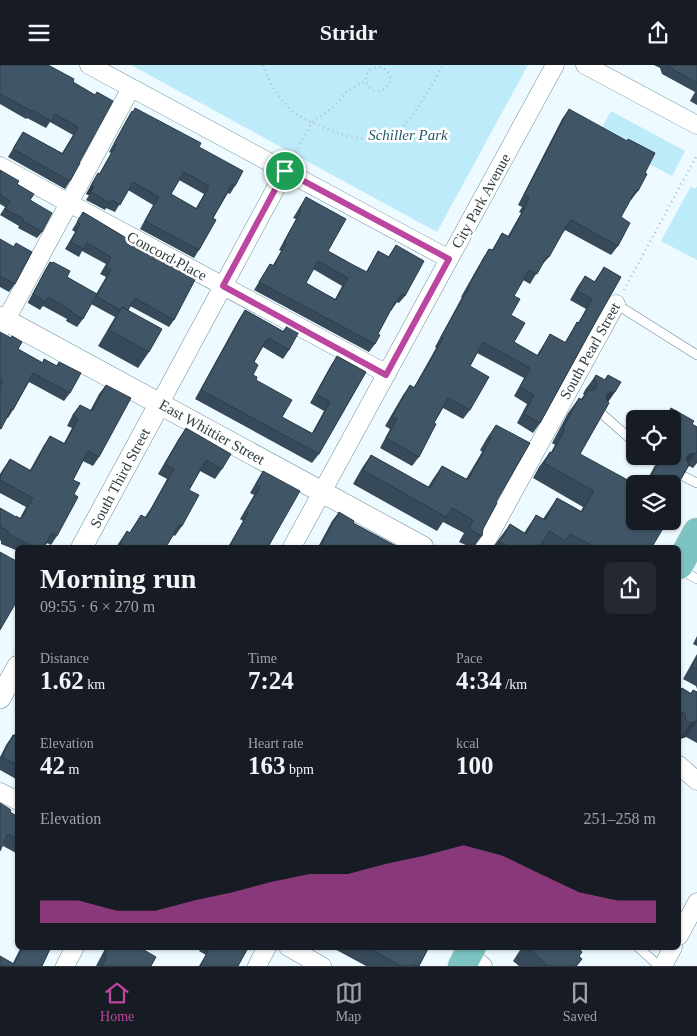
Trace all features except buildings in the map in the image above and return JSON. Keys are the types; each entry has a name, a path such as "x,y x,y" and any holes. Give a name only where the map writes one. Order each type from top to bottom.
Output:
{"main road":[{"path":"681,561 697,532"}],"street":[{"path":"89,65 289,164 449,259"},
{"name":"City Park Avenue","path":"293,545 555,65"},
{"path":"585,65 697,125"},
{"path":"2,323 131,87"},
{"name":"South Third Street","path":"83,545 289,164"},
{"name":"Concord Place","path":"0,166 386,375"},
{"name":"South Pearl Street","path":"484,545 570,395 616,304"},
{"name":"East Whittier Street","path":"2,323 160,403 419,545"},
{"path":"0,698 15,671"},
{"path":"681,767 697,781"},
{"path":"0,792 15,800"},
{"path":"681,932 697,902"},
{"path":"65,966 73,950"},
{"path":"257,966 265,950"},
{"path":"661,966 670,950"},
{"path":"296,954 322,966"}],"lane":[{"path":"616,304 697,355"},
{"path":"601,413 626,435"},
{"path":"681,475 697,483"},
{"path":"681,570 697,579"},
{"path":"642,950 661,966"}],"path":[{"path":"264,65 268,79 278,96 293,111 337,134 359,139 379,138 390,135 402,127 418,107 443,65"},
{"path":"289,164 312,122 331,109 346,92 366,79 369,70 377,67 385,69 390,76 390,82 388,87 381,91 375,91 369,87 366,79"},
{"name":"South Pearl Street","path":"616,304 697,155"}],"green space":[{"name":"Schiller Park","path":"131,65 528,65 437,232"},
{"path":"611,111 685,151 672,176 597,136"},
{"path":"691,186 695,189 697,186 697,260 661,241"}],"route":[{"path":"285,171 449,259 386,375 223,286 285,171"}]}
